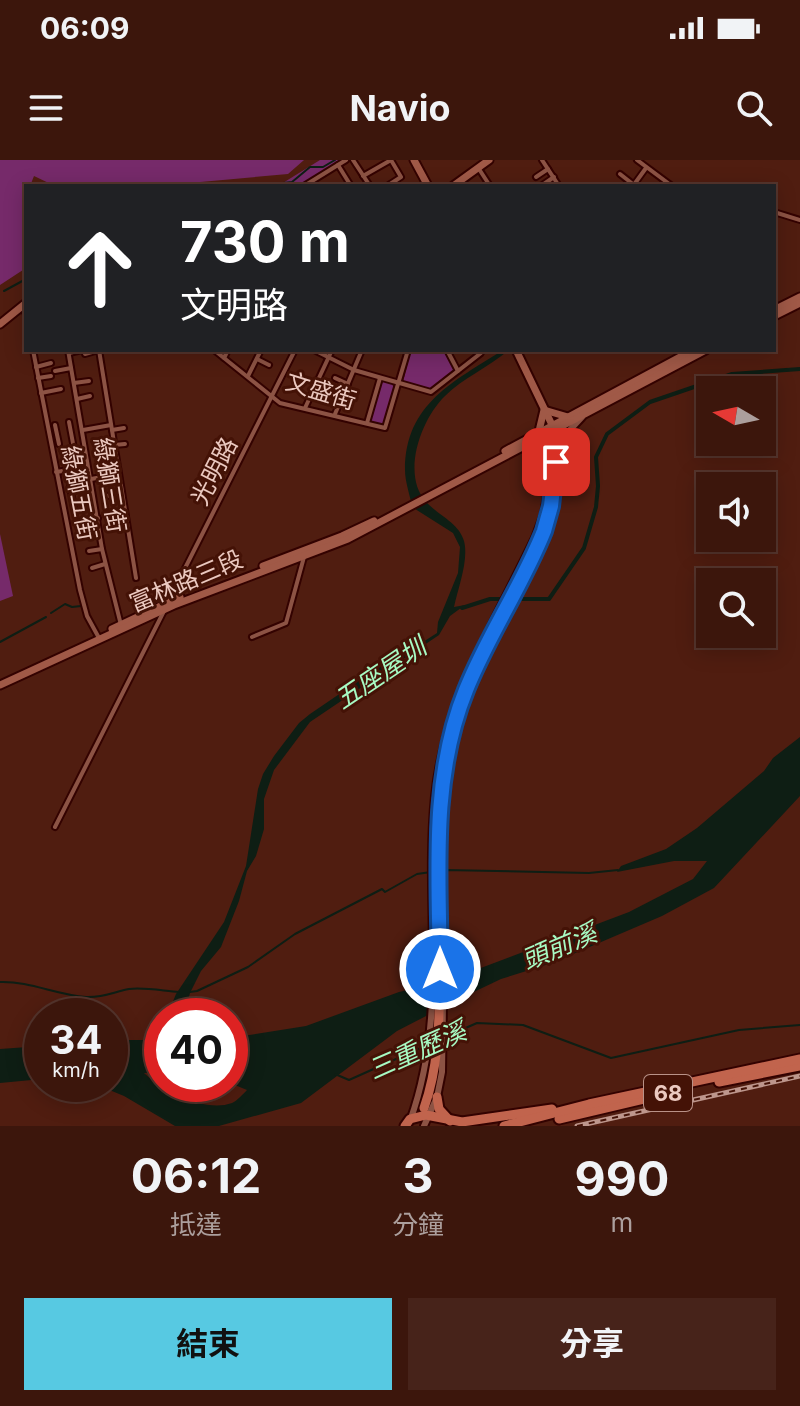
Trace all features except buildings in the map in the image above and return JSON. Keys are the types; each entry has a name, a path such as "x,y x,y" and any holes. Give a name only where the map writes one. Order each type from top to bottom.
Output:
{"highway":[{"path":"408,1124 426,1112 434,1076 438,1049 440,969"},
{"name":"68","path":"504,1126 589,1104 800,1059"},
{"name":"68","path":"533,1125 800,1066"},
{"path":"437,1097 439,1109 450,1121"},
{"path":"426,1112 450,1121 471,1121 589,1104"}],"main road":[{"path":"414,160 427,184"},
{"path":"457,184 489,160"},
{"path":"776,309 800,297"},
{"path":"776,315 800,303"},
{"path":"0,324 24,305"},
{"path":"517,352 554,428"},
{"path":"554,428 568,417 689,352"},
{"path":"387,517 702,352"},
{"path":"544,410 568,417"},
{"path":"537,437 544,410"},
{"name":"富林路三段","path":"99,638 166,606 387,517"},
{"name":"富林路三段","path":"0,682 166,606 304,556 387,517"}],"street":[{"path":"307,184 346,160"},
{"path":"353,160 369,184"},
{"path":"363,176 391,160 401,177 390,184"},
{"path":"542,160 558,184"},
{"path":"637,160 668,184"},
{"path":"338,165 350,184"},
{"path":"479,169 489,184"},
{"path":"536,177 548,169"},
{"path":"635,184 648,169"},
{"path":"620,174 631,184"},
{"path":"544,184 554,177"},
{"path":"776,213 800,220"},
{"name":"綠獅五街","path":"33,352 80,590 87,616 99,638"},
{"path":"69,352 83,352"},
{"name":"綠獅三街","path":"69,352 102,549 121,625"},
{"path":"99,352 136,578"},
{"name":"文盛街","path":"216,352 280,403 385,428 398,383"},
{"path":"224,358 227,352"},
{"path":"248,377 260,352"},
{"name":"光明路","path":"55,827 294,352"},
{"path":"318,352 354,370 431,392 479,352"},
{"path":"305,408 331,352"},
{"path":"335,415 361,352"},
{"path":"398,383 407,352"},
{"path":"448,352 458,371"},
{"path":"257,359 269,365"},
{"path":"36,367 51,363"},
{"path":"55,371 71,368"},
{"path":"38,378 51,376"},
{"path":"335,378 348,384"},
{"path":"367,423 380,378"},
{"path":"74,383 89,381"},
{"path":"41,393 61,389"},
{"path":"329,392 342,397"},
{"path":"77,399 90,396"},
{"path":"408,1124 425,1074 432,1025 434,814 440,767 459,693 537,549 551,506 565,438 584,416"},
{"path":"69,422 78,470"},
{"path":"55,425 59,444"},
{"path":"83,430 124,428"},
{"path":"551,506 557,457 554,428"},
{"path":"424,1126 426,1112 437,1097 445,1025 440,969 439,823 446,763 466,690 544,514 554,428"},
{"path":"537,437 552,456"},
{"path":"114,445 125,444"},
{"path":"56,472 69,470"},
{"path":"91,479 119,477"},
{"path":"70,487 75,512"},
{"path":"107,496 122,493"},
{"path":"82,521 98,518"},
{"path":"89,551 102,549"},
{"path":"252,637 286,623 304,556"},
{"path":"92,568 105,564"}],"shaded area":[{"path":"0,160 304,160 288,174 178,184 51,184 34,176 31,184 24,184 24,269 0,285"},
{"path":"320,160 345,160 306,184 281,184"},
{"path":"410,352 445,352 454,370 430,389 403,382"},
{"path":"383,381 394,388 384,424 381,425 369,420"},
{"path":"0,534 13,596 0,601"}],"water":[{"name":"五座屋圳","path":"500,352 506,352 445,396 428,418 417,447 415,477 419,490 426,502 458,529 464,541 464,565 454,607 465,605 450,616 439,635 310,722 274,770 264,799 264,829 256,856 247,871 221,947 201,971 189,998 174,998 224,922 246,866 258,789 274,756 299,723 310,714 404,650 412,649 437,633 438,622 458,573 460,547 453,533 412,507 405,475 407,447 414,427 423,411 451,384"},
{"name":"頭前溪","path":"800,737 800,796 714,888 662,916 552,963 501,979 397,1031 301,1103 219,1126 175,1126 128,1098 128,1040 144,1040 144,1102 221,1105 248,1102 248,1035 306,1026 399,992 449,980 629,912 693,879 707,861 674,861 617,872 621,866 666,849 697,828 764,771 773,758"},
{"path":"24,1047 24,1081 0,1083 0,1049"}],"waterway":[{"path":"274,184 292,182 310,167 323,167 335,160"},
{"path":"4,291 24,280"},
{"path":"512,599 549,599 584,548 596,507 596,457 607,434 650,402 732,374 800,369"},
{"path":"462,608 490,599 503,599"},
{"path":"51,613 65,604 81,606"},
{"path":"0,642 46,617"},
{"path":"190,992 248,967 295,934 417,874 445,870 589,873 618,870"},
{"path":"0,982 86,997 129,989 179,992"},
{"name":"三重歷溪","path":"445,1037 477,1023 523,1025 611,1058 739,1030 800,1025"},
{"name":"三重歷溪","path":"335,1074 349,1080 425,1046"}],"railway":[{"path":"577,1126 800,1076"}],"route":[{"path":"440,969 439,823 446,763 466,690 544,531 551,506 556,462"}]}
